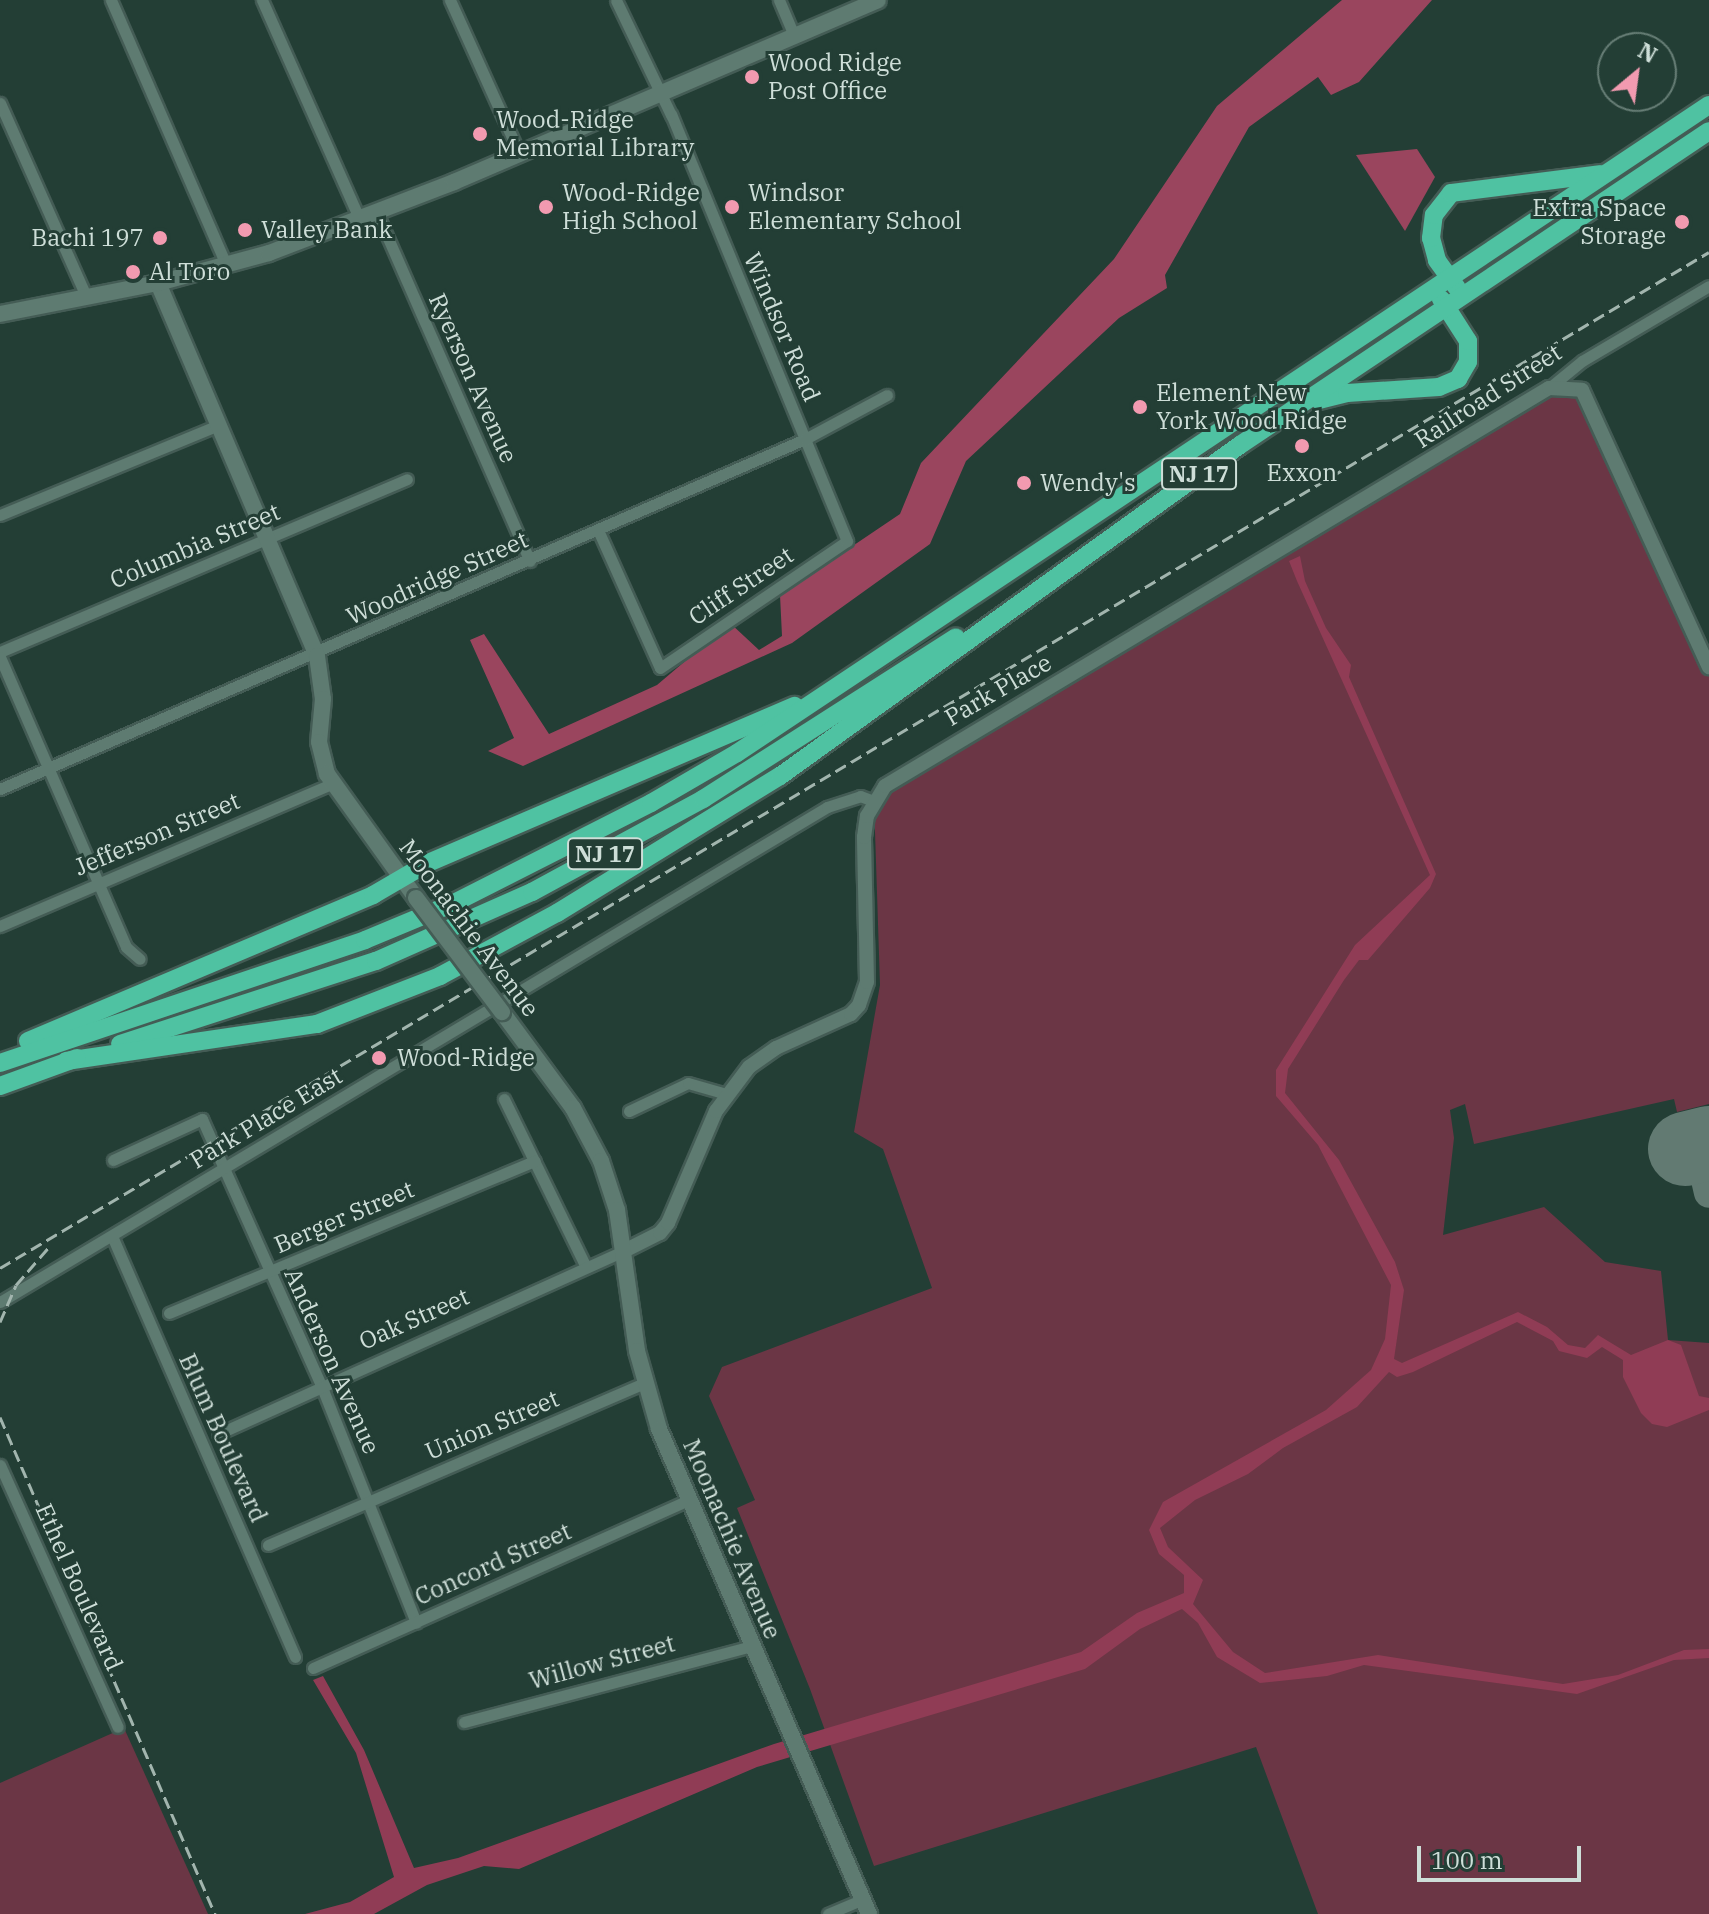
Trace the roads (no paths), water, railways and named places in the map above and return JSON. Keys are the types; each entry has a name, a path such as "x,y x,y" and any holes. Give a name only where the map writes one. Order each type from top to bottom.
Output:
{"highway":[{"name":"NJ 17","path":"0,1063 283,970 454,903 651,803 807,705 1709,105"},
{"name":"NJ 17","path":"0,1086 66,1061 376,961 532,892 765,761 1096,546 1709,131"},
{"path":"1304,404 1347,393 1439,387 1458,379 1468,362 1468,341 1451,279 1433,250 1431,226 1451,193 1601,174"},
{"path":"1429,293 1455,301"},
{"path":"66,1061 317,1024 465,963 557,913 780,776 1096,546"},
{"path":"0,1055 754,721 807,705"}],"main road":[{"path":"0,314 158,283 226,265 360,220 878,0"},
{"name":"Moonachie Avenue","path":"158,283 317,656 323,699 319,742 331,784 586,1130 611,1187 645,1383 689,1500 865,1907"}],"street":[{"path":"111,0 226,265"},
{"path":"262,0 360,220"},
{"path":"450,0 519,153"},
{"name":"Windsor Road","path":"616,0 657,93 671,115 847,541"},
{"path":"779,0 794,35"},
{"path":"0,103 86,296"},
{"name":"Ryerson Avenue","path":"377,213 530,561"},
{"name":"Railroad Street","path":"1291,544 1549,388 1582,361 1709,286"},
{"path":"1549,388 1582,390 1709,667"},
{"name":"Woodridge Street","path":"0,789 317,656 805,439 887,395"},
{"path":"0,515 218,425"},
{"name":"Columbia Street","path":"0,654 407,479"},
{"name":"Cliff Street","path":"598,530 660,668 847,541"},
{"name":"Park Place","path":"874,801 903,771 1291,544"},
{"path":"0,654 126,947 140,959"},
{"name":"Jefferson Street","path":"0,926 331,784"},
{"name":"Park Place East","path":"112,1236 827,807 860,796 874,801"},
{"path":"624,1251 660,1233 668,1223 726,1094 759,1058 851,1014 859,1005 867,982 864,837 874,801"},
{"path":"629,1111 688,1083 726,1094"},
{"path":"504,1099 586,1267"},
{"name":"Anderson Avenue","path":"113,1160 202,1119 321,1385 416,1623"},
{"name":"Berger Street","path":"169,1313 535,1161"},
{"path":"0,1302 112,1236"},
{"name":"Blum Boulevard","path":"112,1236 295,1657"},
{"name":"Oak Street","path":"218,1434 624,1251"},
{"name":"Union Street","path":"268,1545 645,1383"},
{"name":"Ethel Boulevard","path":"0,1465 118,1727"},
{"name":"Concord Street","path":"313,1668 689,1500"},
{"name":"Willow Street","path":"464,1722 752,1646"},
{"path":"828,1914 865,1907"}],"railway":[{"path":"0,1268 1709,252"},
{"path":"0,1322 16,1285 48,1248"},
{"path":"0,1417 215,1914"}],"place":[{"name":"Wood Ridge Post Office","path":"752,77"},
{"name":"Wood-Ridge Memorial Library","path":"480,134"},
{"name":"Wood-Ridge High School","path":"546,207"},
{"name":"Windsor Elementary School","path":"732,207"},
{"name":"Extra Space Storage","path":"1682,222"},
{"name":"Valley Bank","path":"245,230"},
{"name":"Bachi 197","path":"160,238"},
{"name":"Al Toro","path":"133,272"},
{"name":"Element New York Wood Ridge","path":"1140,407"},
{"name":"Exxon","path":"1302,446"},
{"name":"Wendy's","path":"1024,483"},
{"name":"Wood-Ridge","path":"379,1058"}]}
